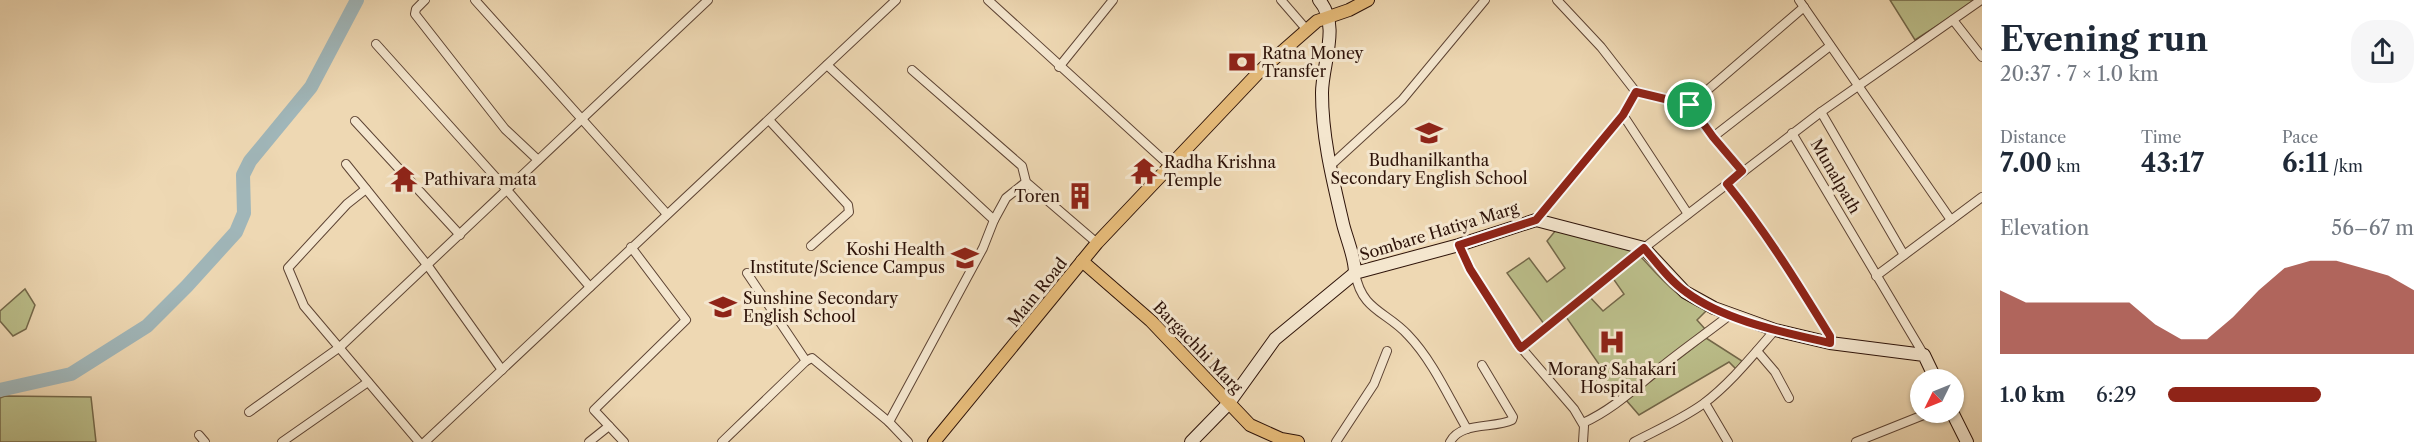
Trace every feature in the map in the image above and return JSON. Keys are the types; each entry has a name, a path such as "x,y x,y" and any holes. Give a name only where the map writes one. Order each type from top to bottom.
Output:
{"main road":[{"path":"1082,261 1260,71 1317,21 1349,10 1368,0"},
{"name":"Bargachhi Marg","path":"1082,261 1151,321 1250,425 1281,439 1298,442"},
{"name":"Main Road","path":"929,442 1068,272 1082,261"},
{"name":"Main Road","path":"934,442 1082,261"}],"street":[{"path":"425,0 416,9 415,14 505,129 538,160"},
{"path":"475,0 666,213"},
{"path":"249,412 340,347 708,0"},
{"path":"425,442 666,213 896,0"},
{"path":"988,0 1170,166"},
{"path":"1059,66 1113,0"},
{"path":"1281,0 1307,30"},
{"path":"1319,0 1329,17 1328,53 1322,90 1324,137 1357,284 1374,310 1407,334 1428,362 1467,429"},
{"path":"1330,166 1402,100 1485,0"},
{"path":"1557,0 1601,47 1636,92 1690,105 1742,171"},
{"path":"1792,133 1981,0"},
{"path":"1690,105 1801,4 1951,220"},
{"path":"1953,20 1982,57"},
{"path":"376,44 507,190 590,287"},
{"path":"1713,137 1830,46"},
{"path":"827,65 994,220"},
{"path":"912,70 1022,166 1026,182 1097,243"},
{"name":"Sombare Hatiya Marg","path":"1355,273 1459,245 1536,220 1623,115 1636,92"},
{"path":"1821,112 1904,255"},
{"path":"1623,115 1688,214"},
{"path":"769,120 848,205 849,212 810,246"},
{"path":"355,121 460,235"},
{"name":"Munalpath","path":"1521,348 1644,248 1792,133 1931,369"},
{"path":"346,164 428,266 502,370"},
{"path":"889,422 983,248 1006,198 1026,182"},
{"path":"1727,184 1792,274 1830,336 1830,343"},
{"path":"366,189 347,204 288,268 304,306 419,442"},
{"path":"1876,276 1982,197"},
{"path":"1536,220 1644,248 1685,292 1714,308 1775,330 1830,343 1924,355"},
{"path":"1459,245 1491,304 1521,348 1562,394 1582,423 1583,442"},
{"path":"624,442 594,410 686,320 631,247"},
{"path":"747,273 806,361"},
{"path":"1191,442 1229,403 1275,339 1355,273"},
{"path":"1582,423 1598,416 1629,394 1731,314"},
{"path":"1634,442 1705,403 1775,330"},
{"path":"1336,442 1374,384 1387,351"},
{"path":"1757,351 1776,372 1790,398"},
{"path":"722,442 806,361 812,358 889,422 908,442"},
{"path":"1450,442 1456,434 1467,429 1510,422 1514,417 1482,365"},
{"path":"282,442 368,382"},
{"path":"1705,403 1728,442"},
{"path":"1856,442 1910,420"},
{"path":"1958,423 1967,442"},
{"path":"590,442 609,426"}],"green space":[{"path":"1890,0 1977,0 1915,40"},
{"path":"1556,230 1635,251 1544,324 1507,273 1529,258 1547,282 1565,268 1547,241"},
{"path":"1641,257 1679,294 1707,310 1697,320 1705,329 1625,393 1609,391 1587,379 1601,367 1564,314 1588,295 1603,311 1624,294 1612,277"},
{"path":"25,289 35,305 26,329 13,336 0,321 0,311"},
{"path":"1706,338 1742,361 1736,369 1729,362 1639,415 1626,400"},
{"path":"5,396 91,397 96,442 0,442 0,398"}],"waterway":[{"path":"0,390 71,374 147,326 187,286 236,232 244,213 243,175 250,161 311,87 357,0"}],"place":[{"name":"Ratna Money Transfer","path":"1242,62"},
{"name":"Budhanilkantha Secondary English School","path":"1429,133"},
{"name":"Radha Krishna Temple","path":"1144,171"},
{"name":"Pathivara mata","path":"404,179"},
{"name":"Toren","path":"1080,196"},
{"name":"Koshi Health Institute/Science Campus","path":"965,258"},
{"name":"Sunshine Secondary English School","path":"723,307"},
{"name":"Morang Sahakari Hospital","path":"1612,342"}],"route":[{"path":"1636,92 1690,105 1742,171 1727,184 1792,274 1830,336 1830,343 1775,330 1714,308 1685,292 1644,248 1521,348 1491,304 1459,245 1536,220 1623,115 1636,92"}]}
